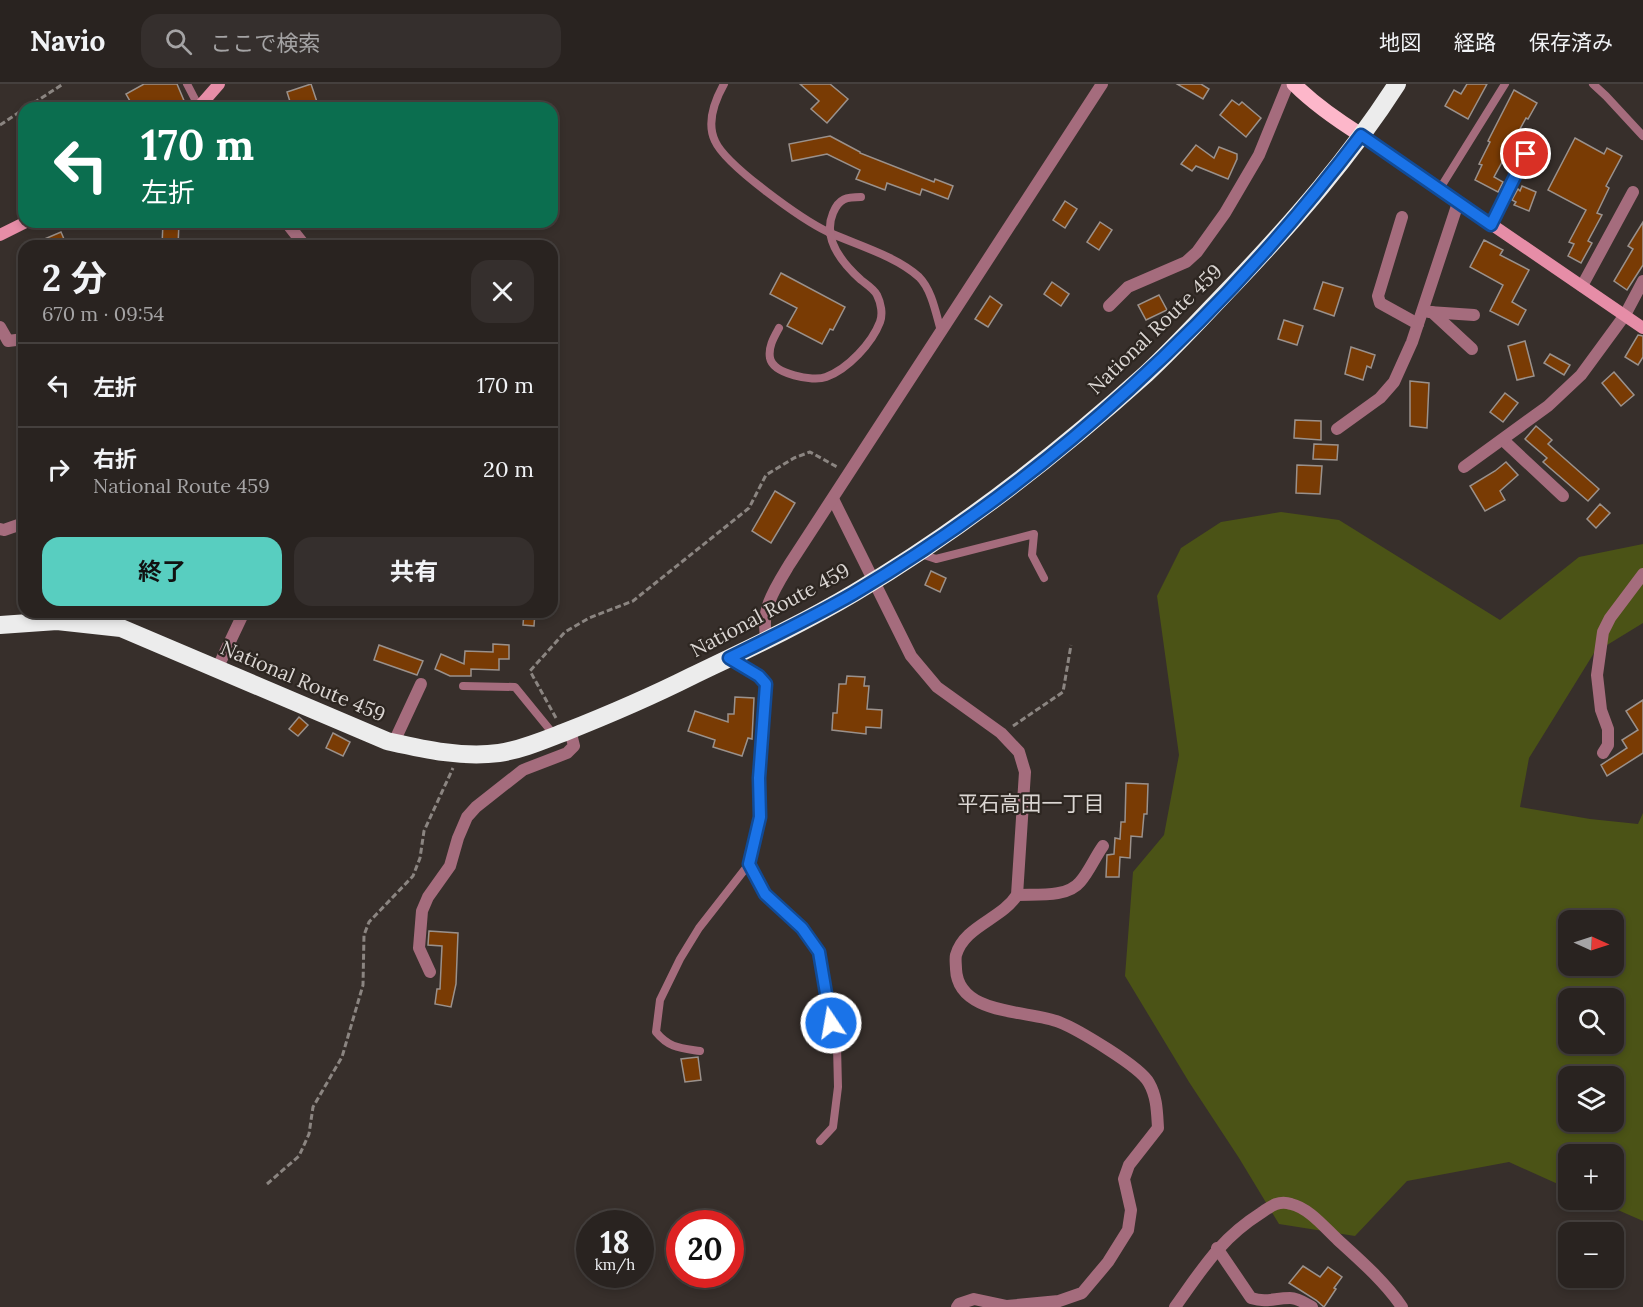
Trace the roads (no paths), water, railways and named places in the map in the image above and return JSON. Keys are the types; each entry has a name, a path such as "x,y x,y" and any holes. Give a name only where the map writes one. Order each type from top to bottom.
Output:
{"highway":[{"name":"National Route 459","path":"0,625 57,621 121,628 394,742 427,750 500,753 563,733 654,695 852,594 918,553 1022,478 1148,372 1259,258 1321,187 1397,84"}],"main road":[{"path":"1294,84 1306,97 1361,135"}],"street":[{"path":"204,102 219,84"},
{"path":"767,639 764,628 772,594 1102,84"},
{"path":"1109,306 1128,286 1186,262 1197,252 1225,213 1259,155 1288,84"},
{"path":"1361,135 1438,190 1643,328"},
{"path":"1491,225 1534,137"},
{"path":"1582,286 1633,192"},
{"path":"1337,429 1380,398 1394,382 1424,316 1458,203"},
{"path":"1402,217 1378,296 1380,303 1424,316 1474,315"},
{"path":"0,235 18,226"},
{"path":"291,228 300,240"},
{"path":"1464,467 1548,406 1581,375 1625,315 1643,281"},
{"path":"1424,316 1472,349"},
{"path":"0,327 8,341 18,341"},
{"path":"1503,440 1563,496"},
{"path":"833,499 911,656 937,687 1001,733 1019,752 1025,772 1017,895 1012,904 968,936 956,956 957,976 964,990 995,1009 1058,1021 1120,1056 1148,1081 1156,1098 1158,1128 1129,1165 1124,1179 1131,1210 1128,1230 1108,1262 1082,1293 1059,1301 1007,1306 974,1299 958,1304 957,1307"},
{"path":"0,529 4,530 18,525"},
{"path":"1603,753 1608,745 1608,729 1601,710 1597,675 1603,632 1610,618 1643,574"},
{"path":"217,669 241,618"},
{"path":"394,742 421,684"},
{"path":"430,972 418,948 422,911 428,897 450,866 466,818 476,807 524,770 567,753 573,746 563,733"},
{"path":"1017,895 1070,890 1080,883 1102,846"},
{"path":"1175,1307 1218,1248 1242,1225 1274,1204 1283,1202 1293,1204 1307,1213 1357,1257 1402,1307"},
{"path":"1218,1248 1251,1298 1263,1302 1298,1299 1312,1307"}],"lane":[{"path":"187,84 196,102"},
{"path":"724,84 713,110 712,125 715,142 741,172 804,219 907,267 927,289 941,331"},
{"path":"1438,190 1505,84"},
{"path":"1593,84 1643,136"},
{"path":"778,328 770,345 772,365 792,375 809,378 826,377 851,361 873,338 881,319 881,306 876,293 839,259 830,233 832,215 838,203 846,197 861,197"},
{"path":"918,553 936,559 1034,534 1032,555 1044,578"},
{"path":"700,1051 678,1048 664,1043 656,1032 660,1000 680,959 699,928 749,864 760,817 759,778 766,684 759,676 729,658"},
{"path":"463,686 515,687 563,733"},
{"path":"749,864 765,894 802,928 819,952 826,1001 837,1046 838,1087 832,1127 820,1141"}],"district":[{"name":"平石高田一丁目","path":"1031,804"}]}
